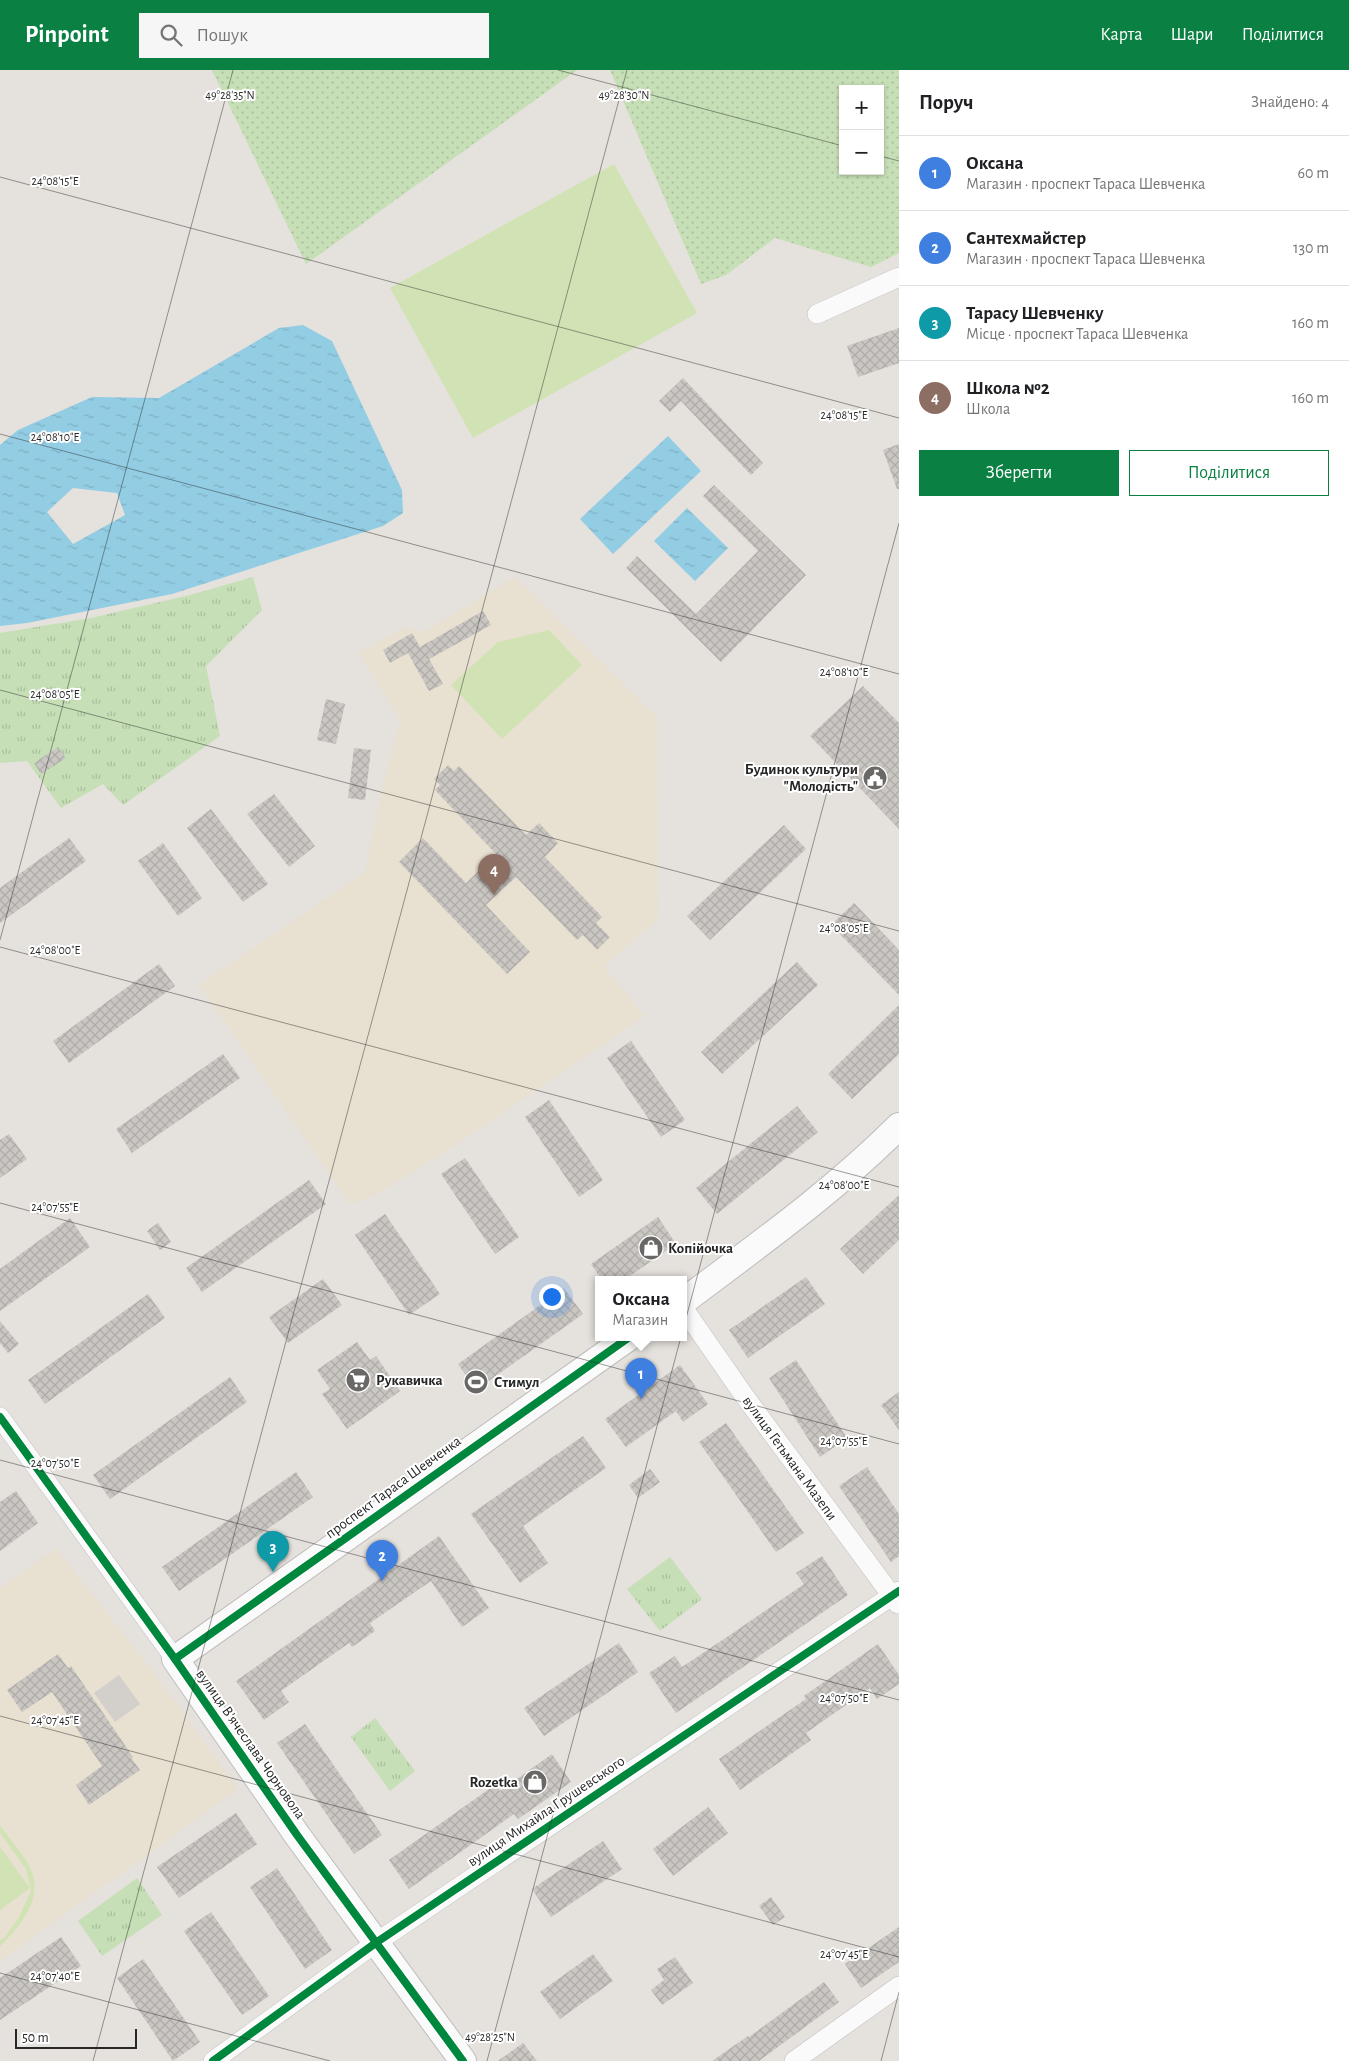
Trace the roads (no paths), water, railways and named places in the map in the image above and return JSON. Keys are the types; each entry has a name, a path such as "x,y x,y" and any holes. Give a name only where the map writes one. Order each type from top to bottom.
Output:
{"street":[{"path":"817,314 899,276"},
{"path":"687,1299 816,1202 874,1152 899,1126"},
{"name":"вулиця Гетьмана Мазепи","path":"687,1313 743,1394 897,1597"},
{"name":"проспект Тараса Шевченка","path":"175,1659 624,1341"},
{"name":"вулиця Вʼячеслава Чорновола","path":"0,1417 175,1659 297,1835 463,2061"},
{"name":"вулиця Михайла Грушевського","path":"213,2061 377,1942 897,1597"},
{"path":"794,2061 899,1986"}],"water":[{"path":"303,325 332,341 402,490 403,513 383,526 172,594 27,623 0,626 0,445 18,430 92,397 159,398 279,328","holes":["73,488 117,493 125,515 73,544 47,512"]},
{"path":"668,436 701,471 613,554 580,519"},
{"path":"687,508 728,548 695,581 654,541"}],"place":[{"name":"Будинок культури \"Молодість\"","path":"875,778"},
{"name":"Школа №2","path":"494,895"},
{"name":"Копійочка","path":"651,1248"},
{"name":"Рукавичка","path":"358,1380"},
{"name":"Стимул","path":"476,1382"},
{"name":"Оксана","path":"641,1399"},
{"name":"Тарасу Шевченку","path":"273,1572"},
{"name":"Сантехмайстер","path":"382,1581"},
{"name":"Rozetka","path":"535,1782"}]}
